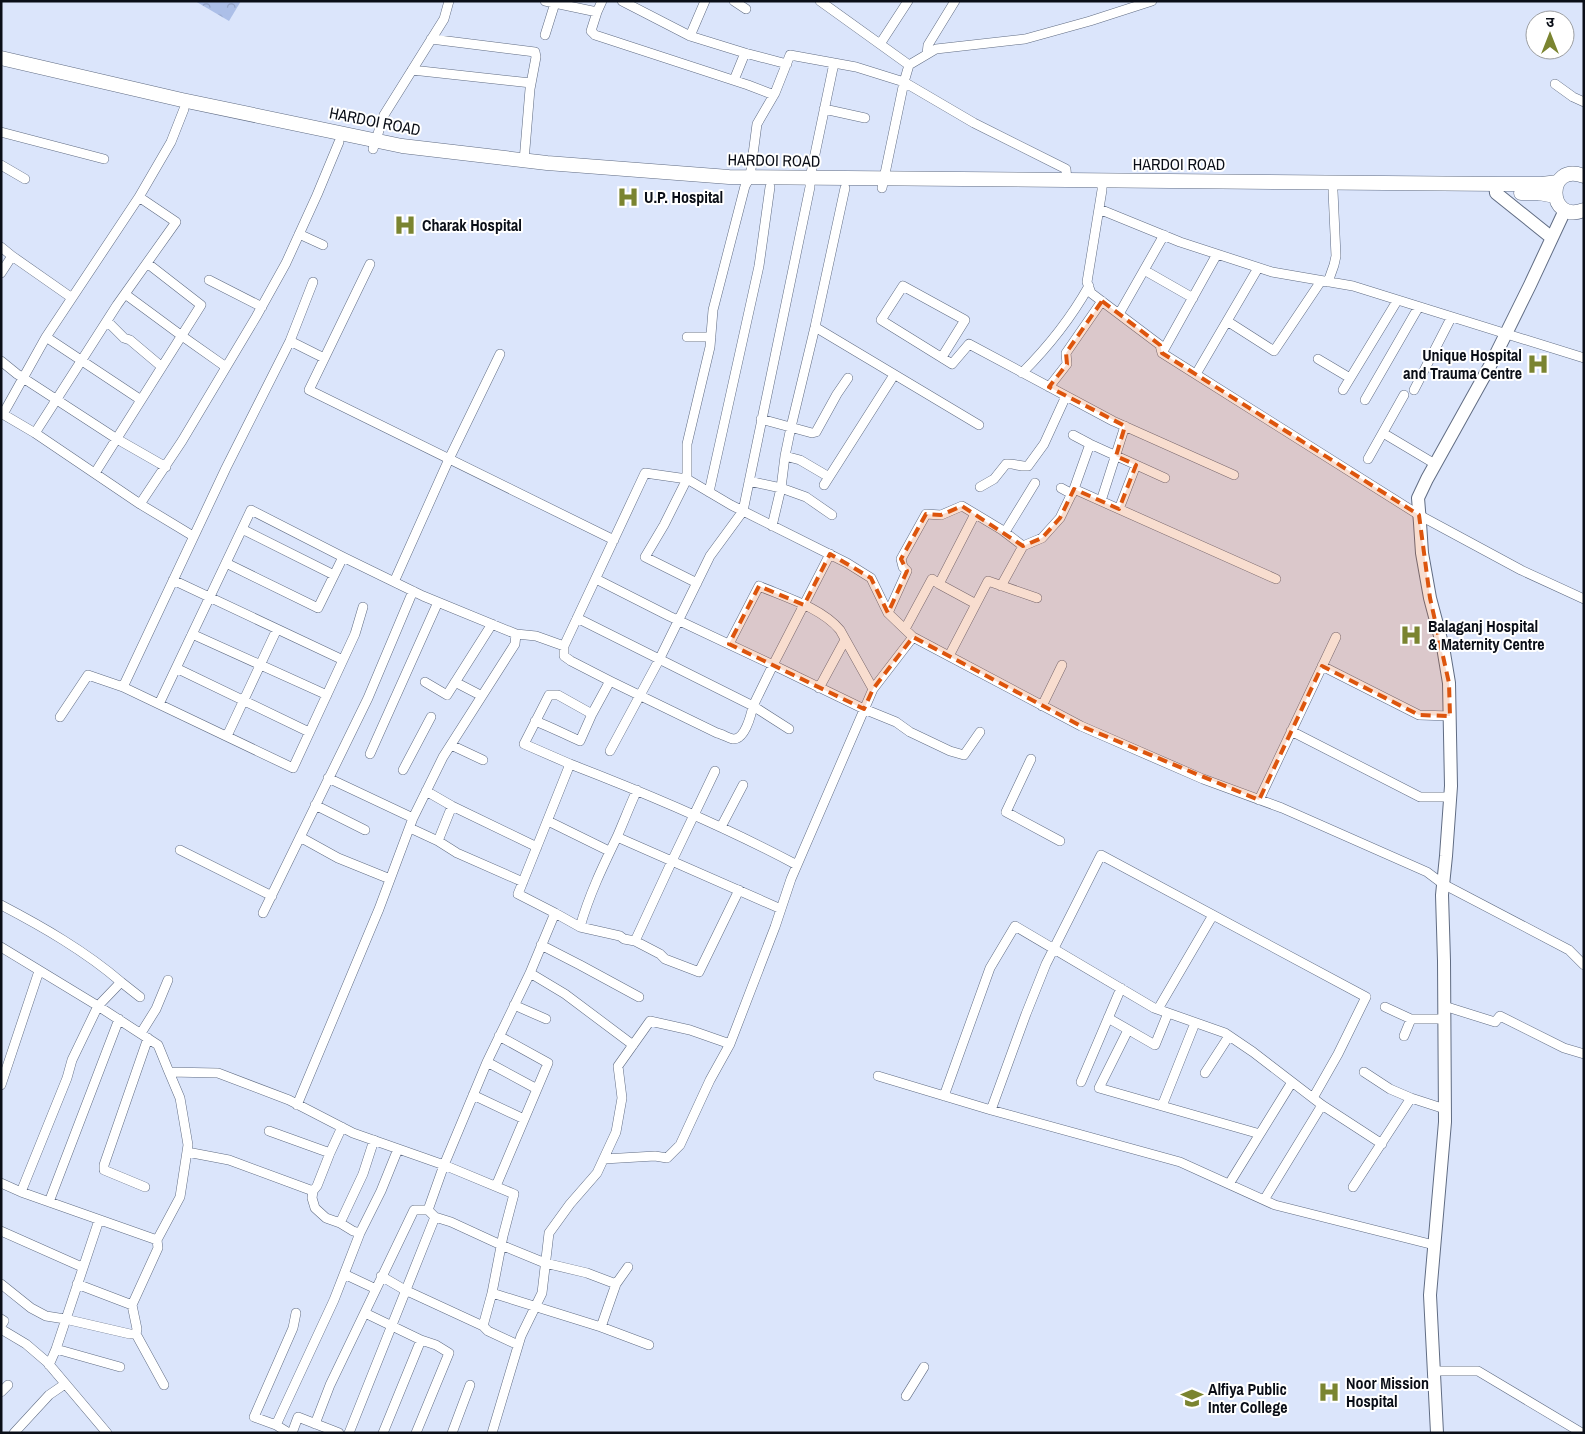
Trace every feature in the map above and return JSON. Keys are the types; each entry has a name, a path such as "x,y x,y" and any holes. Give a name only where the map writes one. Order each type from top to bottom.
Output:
{"main road":[{"name":"HARDOI ROAD","path":"1,58 339,142 402,146 524,161 729,177 770,187 810,183 845,188 882,184 1067,181 1102,186 1333,192 1495,188 1558,182 1563,176 1582,172"},
{"name":"HARDOI ROAD","path":"1,67 184,109 202,108 374,144 400,154 546,172 748,182 1495,188 1555,196"},
{"path":"1558,182 1555,189 1558,203 1570,212 1584,210"}],"street":[{"path":"374,144 384,115 444,19 449,1"},
{"path":"545,1 597,12"},
{"path":"602,1 591,31 595,35 734,80 774,95"},
{"path":"622,1 690,36 787,64"},
{"path":"690,36 705,1"},
{"path":"734,1 746,9"},
{"path":"820,1 909,65"},
{"path":"880,44 908,1"},
{"path":"927,54 928,45 955,1"},
{"path":"882,184 909,65 936,49 1025,39 1152,1"},
{"path":"545,35 555,3"},
{"path":"432,39 535,52 524,161"},
{"path":"734,80 745,53"},
{"path":"697,583 645,556 664,525 687,479 687,444 710,347 713,310 748,182 757,124 774,95 790,55 856,67 904,82 974,123 1066,169 1067,181"},
{"path":"610,751 659,660 710,556 743,511 834,63"},
{"path":"412,70 532,83"},
{"path":"1555,84 1573,97 1584,102"},
{"path":"184,109 171,142 140,197 46,337 2,414 35,433 140,504 193,536"},
{"path":"824,109 865,118"},
{"path":"1,132 104,159"},
{"path":"140,504 166,467 262,307 286,262 339,142"},
{"path":"1,165 25,179"},
{"path":"1102,186 1087,282 1091,293 1160,345 1162,353 1419,516 1521,570 1584,599"},
{"path":"709,492 759,266 770,187"},
{"path":"772,526 791,427 845,188"},
{"path":"1495,188 1552,238"},
{"path":"1227,321 1274,351 1324,282 1334,265 1336,256 1333,192"},
{"path":"35,433 125,294 176,222 140,197"},
{"path":"1099,209 1164,235 1258,268 1353,286 1418,308 1584,358"},
{"path":"1437,1433 1430,1295 1445,1122 1442,894 1450,797 1450,716 1449,682 1443,647 1430,598 1422,552 1418,498 1506,335 1565,210"},
{"path":"299,234 323,244"},
{"path":"1119,314 1164,235"},
{"path":"1,247 72,298"},
{"path":"1162,353 1217,254"},
{"path":"1,273 12,256"},
{"path":"95,473 201,305 147,263"},
{"path":"370,264 308,390 614,540"},
{"path":"1196,374 1258,268"},
{"path":"1144,270 1193,298"},
{"path":"209,280 262,307"},
{"path":"123,687 193,536 290,341 313,282"},
{"path":"942,357 965,320 903,286 881,320 952,364 969,344 1125,426 1234,475"},
{"path":"1022,373 1062,327 1088,286"},
{"path":"125,294 226,367"},
{"path":"1049,387 1067,364 1066,353 1102,301"},
{"path":"1343,390 1397,301"},
{"path":"1365,400 1418,308"},
{"path":"1414,390 1451,318"},
{"path":"107,321 124,338 130,340 162,367"},
{"path":"815,327 979,425"},
{"path":"46,337 141,400"},
{"path":"687,337 711,337"},
{"path":"290,341 324,358"},
{"path":"394,582 449,459 500,354"},
{"path":"1318,359 1350,378"},
{"path":"1,361 17,374 117,439 166,467"},
{"path":"824,486 894,375"},
{"path":"761,419 812,433 816,432 848,378"},
{"path":"1368,459 1404,395"},
{"path":"980,487 994,479 1006,464 1012,463 1021,467 1028,466 1044,444 1066,396"},
{"path":"1101,502 1125,426"},
{"path":"1383,433 1435,464"},
{"path":"1073,435 1165,478"},
{"path":"1001,586 1023,546 1042,538 1060,518 1073,492 1090,444"},
{"path":"785,456 800,460 829,477"},
{"path":"1119,510 1136,465"},
{"path":"830,554 753,706 749,722 742,734 737,738 733,739 717,733 610,681 564,656 564,646 645,473 687,479 743,511 830,554 871,578 888,613 913,637 1081,726 1202,779 1282,808 1427,872 1443,884 1569,950 1584,965"},
{"path":"749,481 780,488 806,497 832,515"},
{"path":"1005,532 1035,483"},
{"path":"1061,488 1101,502 1276,579"},
{"path":"888,613 907,571 903,567 901,559 926,514 941,515 962,506 1005,532 1023,546"},
{"path":"159,704 251,510 343,557 438,602 516,634 536,636 564,646"},
{"path":"938,584 975,514"},
{"path":"242,529 334,575"},
{"path":"226,563 318,608 343,557"},
{"path":"596,578 820,688 896,722 910,732 950,751 964,755 980,732"},
{"path":"905,629 932,579 976,604"},
{"path":"173,580 343,660"},
{"path":"950,656 988,580 1037,598"},
{"path":"729,644 759,586 804,605 834,622 873,689"},
{"path":"263,913 368,698 413,591"},
{"path":"370,754 438,602"},
{"path":"60,717 88,675 123,687 293,768 355,634 363,607"},
{"path":"577,618 753,706 789,729"},
{"path":"425,682 447,694 492,624"},
{"path":"227,736 277,629"},
{"path":"192,634 327,695"},
{"path":"297,1105 413,818 443,757 515,644 516,634"},
{"path":"604,1159 655,1156 667,1158 680,1145 730,1044 797,865 873,689 913,637"},
{"path":"1259,800 1336,637"},
{"path":"820,688 845,640"},
{"path":"1042,706 1062,665"},
{"path":"1322,666 1419,715 1450,716"},
{"path":"176,668 309,732"},
{"path":"535,721 580,741 610,681"},
{"path":"455,682 482,696"},
{"path":"592,714 558,694 549,694 524,744 694,815 797,865"},
{"path":"403,770 431,717"},
{"path":"1292,732 1420,797 1450,797"},
{"path":"451,745 482,760"},
{"path":"1032,759 1006,812 1060,841"},
{"path":"570,764 518,894 580,927 635,941 660,954 665,959 698,972 739,890"},
{"path":"635,941 715,771"},
{"path":"328,778 413,818"},
{"path":"721,827 743,785"},
{"path":"580,927 586,905 637,790"},
{"path":"426,791 537,848"},
{"path":"315,805 365,830"},
{"path":"438,841 452,806"},
{"path":"548,821 609,851"},
{"path":"410,828 438,841 457,854 523,882"},
{"path":"300,837 338,858 390,878"},
{"path":"617,837 781,909"},
{"path":"180,850 272,896"},
{"path":"992,1110 1046,964 1101,855 1366,997 1338,1054 1312,1098"},
{"path":"1,905 68,943 140,997"},
{"path":"428,1210 444,1165 487,1062 530,973 555,912"},
{"path":"1158,1009 1213,915"},
{"path":"944,1096 990,968 1015,926 1158,1009 1229,1036 1312,1098 1382,1144"},
{"path":"1,946 158,1045 180,1098 188,1145 180,1197 158,1240 158,1248 132,1305 137,1329 136,1334 164,1385"},
{"path":"541,946 639,997"},
{"path":"1,1085 39,971"},
{"path":"530,973 565,994 633,1045"},
{"path":"145,1188 104,1170 104,1165 144,1036 168,980"},
{"path":"21,1192 67,1078 72,1060 98,1006 120,982"},
{"path":"1081,1082 1122,988"},
{"path":"514,1005 546,1019"},
{"path":"1385,1007 1411,1018 1444,1013 1495,1022 1500,1016 1564,1048 1584,1054"},
{"path":"1108,1018 1155,1045 1168,1013"},
{"path":"1404,1036 1411,1018"},
{"path":"49,1202 119,1019"},
{"path":"492,1433 518,1345 542,1293 549,1233 570,1204 597,1173 616,1132 622,1098 618,1066 650,1021 690,1030 730,1044"},
{"path":"1162,1106 1195,1023"},
{"path":"1128,1030 1099,1088 1260,1134"},
{"path":"496,1186 548,1063 499,1036"},
{"path":"1205,1073 1229,1036"},
{"path":"487,1062 537,1089"},
{"path":"169,1072 218,1073 297,1105 342,1127 444,1165 514,1194 483,1326"},
{"path":"1364,1072 1390,1089 1445,1109"},
{"path":"878,1076 1180,1162 1275,1205 1434,1245"},
{"path":"1228,1184 1292,1082"},
{"path":"473,1095 524,1119"},
{"path":"1353,1188 1411,1098"},
{"path":"1264,1200 1322,1104"},
{"path":"342,1127 317,1186 313,1191 312,1198 315,1208 326,1218 360,1233"},
{"path":"269,1131 330,1153"},
{"path":"340,1223 363,1174 374,1140"},
{"path":"276,1425 334,1300 360,1233 381,1191 398,1149"},
{"path":"187,1152 229,1160 313,1191"},
{"path":"1,1183 21,1192 158,1240"},
{"path":"316,1424 330,1385 414,1210 428,1210 435,1217 451,1222 545,1263 588,1273 616,1284"},
{"path":"348,1433 435,1217"},
{"path":"49,1365 99,1220"},
{"path":"2,1232 82,1268"},
{"path":"601,1327 616,1284 628,1267"},
{"path":"344,1274 376,1289"},
{"path":"382,1276 405,1290 483,1326 488,1331 518,1345"},
{"path":"1,1284 31,1308 46,1316 136,1334"},
{"path":"77,1284 132,1305"},
{"path":"492,1293 649,1344"},
{"path":"296,1313 293,1328 254,1417 291,1433 298,1417 333,1432"},
{"path":"365,1313 421,1340 436,1344 449,1354 416,1433"},
{"path":"1,1319 4,1321 1,1328 26,1344 49,1365 107,1433"},
{"path":"382,1433 421,1340"},
{"path":"56,1349 120,1367"},
{"path":"906,1396 924,1367"},
{"path":"1433,1371 1478,1372 1582,1433"},
{"path":"14,1433 49,1395 65,1384"},
{"path":"1,1392 8,1385"},
{"path":"452,1433 470,1385"}],"highlighted area":[{"path":"1102,301 1160,345 1162,353 1419,515 1430,598 1449,683 1450,716 1419,715 1322,666 1259,800 1081,726 913,637 873,689 864,709 729,644 759,586 804,605 830,554 871,578 888,613 907,571 901,559 926,514 941,515 962,506 1023,546 1042,538 1060,518 1074,489 1119,509 1136,465 1116,456 1125,426 1049,387 1067,364 1066,353"}],"green space":[{"path":"195,1 241,1 229,21"}],"place":[{"name":"U.P. Hospital","path":"628,197"},
{"name":"Charak Hospital","path":"405,225"},
{"name":"Unique Hospital and Trauma Centre","path":"1538,364"},
{"name":"Balaganj Hospital & Maternity Centre","path":"1411,635"},
{"name":"Noor Mission Hospital","path":"1329,1392"},
{"name":"Alfiya Public Inter College","path":"1192,1398"}]}
